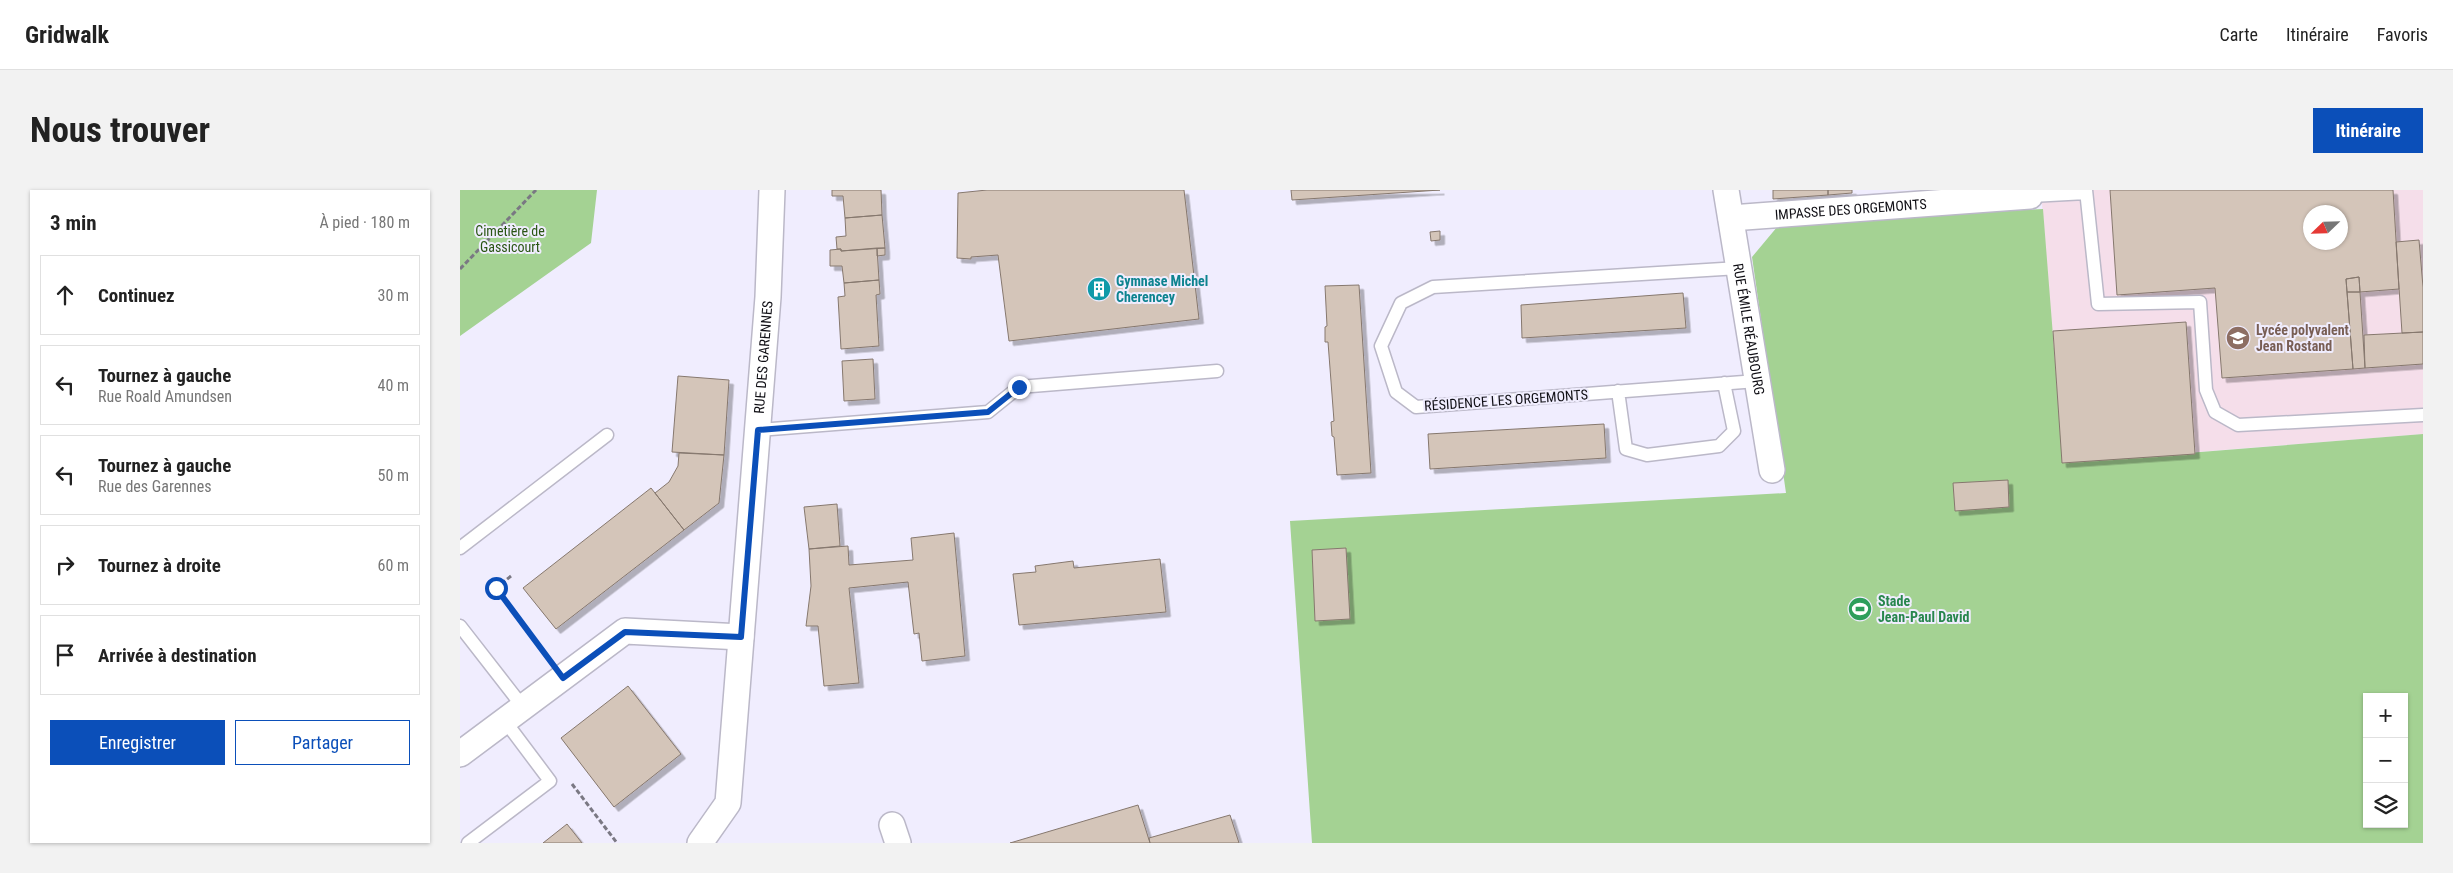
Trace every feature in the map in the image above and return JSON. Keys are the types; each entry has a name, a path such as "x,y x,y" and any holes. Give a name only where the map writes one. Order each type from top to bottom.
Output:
{"street":[{"name":"RUE DES GARENNES","path":"700,843 728,803 768,297 772,190"},
{"name":"RUE ÉMILE RÉAUBOURG","path":"1726,190 1772,470"},
{"name":"IMPASSE DES ORGEMONTS","path":"1731,218 2030,196"},
{"path":"460,754 625,632 741,637"}],"lane":[{"path":"2030,196 2086,192 2098,304 2200,302 2206,390 2215,412 2238,426 2423,415"},
{"name":"RÉSIDENCE LES ORGEMONTS","path":"1739,268 1433,286 1401,304 1382,346 1396,392 1416,407 1757,381"},
{"path":"758,430 988,412 1019,387 1217,371"},
{"path":"1618,391 1626,449 1647,455 1719,446 1734,431 1724,383"},
{"path":"460,548 607,435"},
{"path":"460,626 514,714 550,781 468,843"}],"path":[{"path":"460,270 536,190"},
{"path":"510,576 496,588 563,678"}],"shaded area":[{"name":"Lycée polyvalent Jean Rostand","path":"2041,190 2423,190 2423,434 2062,463"}],"green space":[{"name":"Cimetière de Gassicourt","path":"460,190 597,190 591,243 460,336"},
{"name":"Stade Jean-Paul David","path":"2043,209 2063,463 2423,434 2423,843 1312,843 1290,521 1786,493 1752,257 1782,221"}],"building":[{"path":"832,190 881,190 882,215 845,218 843,196 832,196"},
{"name":"Gymnase Michel Cherencey","path":"987,190 1184,190 1199,319 1009,341 998,255 971,257 971,259 957,258 958,193"},
{"path":"1291,190 1440,190 1292,200"},
{"path":"1773,190 1828,190 1828,195 1773,199"},
{"path":"1828,190 1852,190 1852,193 1828,195"},
{"path":"2110,190 2393,190 2399,289 2360,292 2359,277 2346,279 2353,369 2222,378 2215,288 2117,295"},
{"path":"882,215 885,248 841,251 841,249 837,249 836,237 846,236 845,218"},
{"path":"1440,231 1440,240 1431,241 1430,232"},
{"path":"2419,240 2423,287 2423,332 2402,333 2396,242"},
{"path":"877,248 879,280 844,283 842,266 830,266 830,250"},
{"path":"877,248 885,248 885,255 877,256"},
{"path":"2359,277 2360,292 2347,292 2346,279"},
{"path":"879,280 880,294 876,295 879,346 841,349 838,297 845,296 844,283"},
{"path":"1359,285 1371,473 1337,475 1331,422 1334,421 1328,342 1325,342 1325,327 1327,326 1325,286"},
{"path":"2347,292 2360,292 2365,368 2353,369"},
{"path":"1683,293 1686,328 1522,338 1521,305"},
{"path":"2186,322 2195,454 2062,463 2053,331"},
{"path":"2423,332 2423,364 2365,368 2364,335"},
{"path":"873,359 875,399 844,401 842,361"},
{"path":"678,376 729,380 724,455 672,452"},
{"path":"1604,424 1606,458 1430,469 1428,434"},
{"path":"679,453 724,455 719,503 684,530 655,493 669,482 678,466"},
{"path":"2008,480 2009,507 1955,511 1953,483"},
{"path":"651,488 684,530 556,629 523,588"},
{"path":"837,504 840,546 809,549 804,507"},
{"path":"954,533 965,656 922,661 919,633 914,634 908,582 849,588 859,683 824,686 818,626 806,626 811,586 809,549 848,546 849,565 913,560 911,538"},
{"path":"1346,548 1350,619 1315,621 1312,550"},
{"path":"1160,559 1166,612 1019,625 1013,574 1036,572 1035,566 1073,561 1074,568"},
{"path":"628,686 681,754 614,807 561,738"},
{"path":"1138,805 1150,843 1010,843"},
{"path":"1230,815 1239,843 1150,843 1149,838"},
{"path":"567,824 582,843 543,843"}],"place":[{"name":"Gymnase Michel Cherencey","path":"1099,289"},
{"name":"Lycée polyvalent Jean Rostand","path":"2238,338"},
{"name":"Stade Jean-Paul David","path":"1860,609"}],"route":[{"path":"496,588 563,678 625,632 741,637 758,430 988,412 1019,387"}]}
